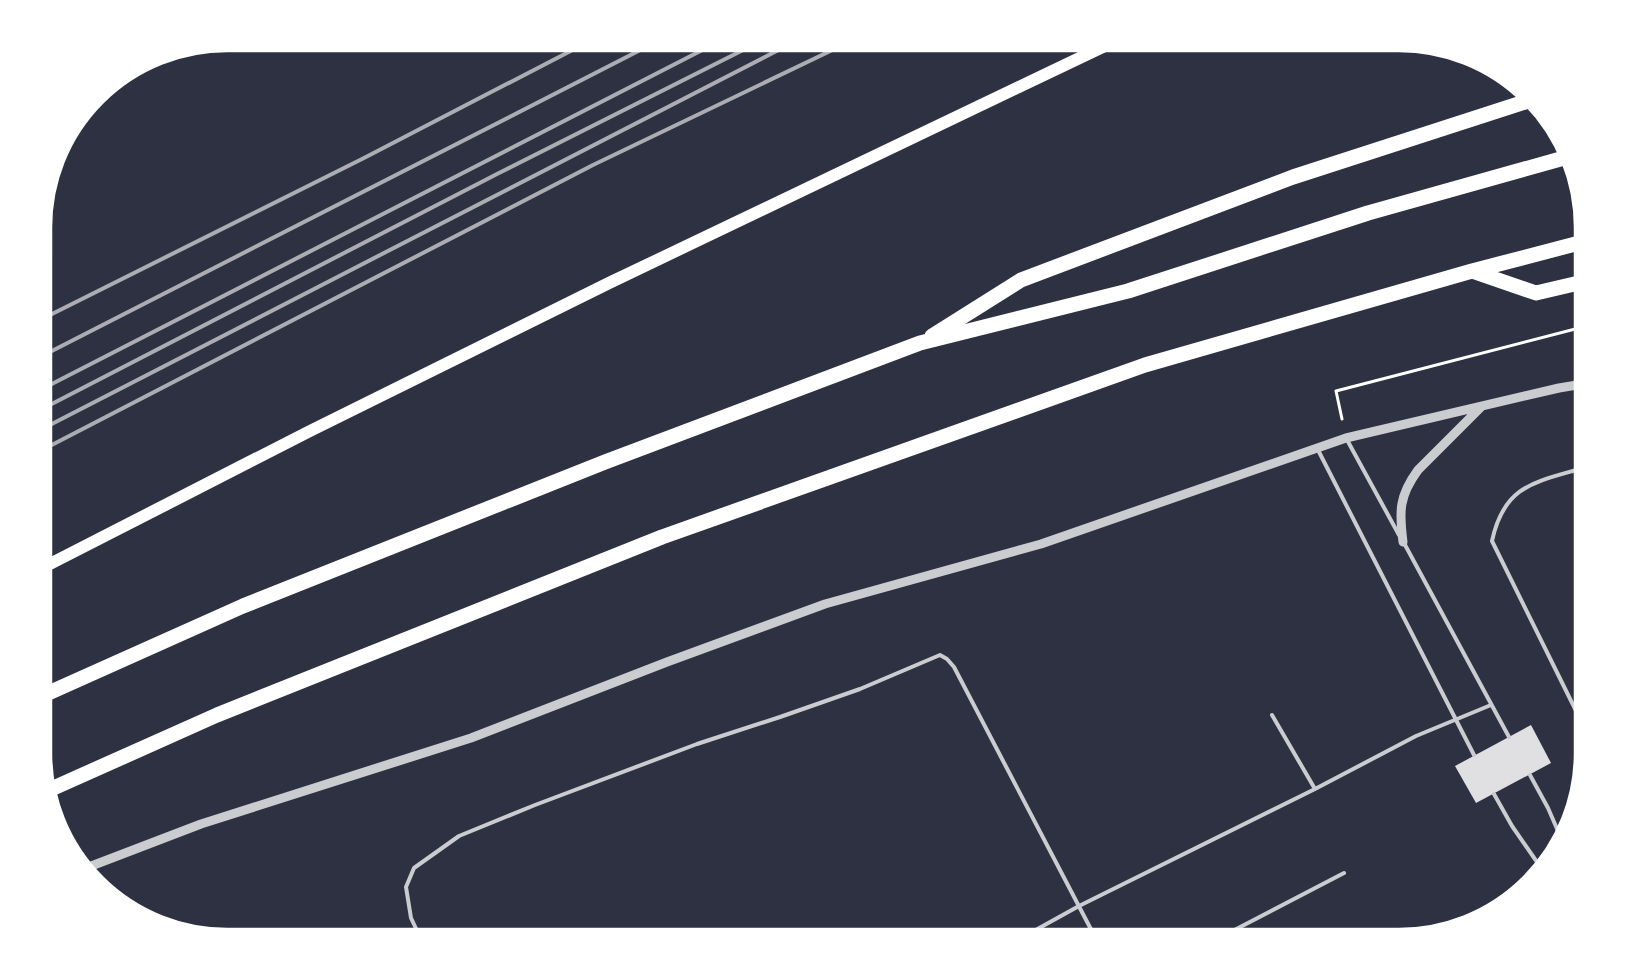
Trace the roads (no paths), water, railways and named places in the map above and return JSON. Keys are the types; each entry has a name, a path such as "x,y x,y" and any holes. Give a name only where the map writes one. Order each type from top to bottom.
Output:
{"highway":[{"path":"920,343 1022,280 1293,178 1523,103"},
{"path":"51,692 262,599 604,462 920,343 1128,291 1368,213 1561,159"},
{"path":"55,787 217,715 662,537 1145,365 1472,271 1574,244"},
{"path":"1472,271 1536,293 1574,284"}],"main road":[{"path":"51,563 310,431 609,283 1092,51"}],"street":[{"path":"92,866 201,824 471,738 667,662 825,604 1040,544 1346,438 1574,385"},
{"path":"1403,542 1400,515 1404,491 1418,470 1483,406"}],"lane":[{"path":"1346,438 1509,737"},
{"path":"1317,448 1474,756"},
{"path":"1574,471 1530,484 1512,496 1496,524 1492,541 1575,709"},
{"path":"416,929 410,918 406,887 414,868 459,836 535,805 697,744 860,688 940,655 947,659 954,667 1090,928"},
{"path":"1039,928 1079,906 1315,789 1416,736 1491,705"},
{"path":"1272,715 1315,789"},
{"path":"1530,775 1557,830"},
{"path":"1494,794 1512,826 1537,862"},
{"path":"1237,928 1344,873"}],"railway":[{"path":"51,445 593,165 829,51"},
{"path":"51,314 364,158 569,52"},
{"path":"51,351 637,52"},
{"path":"51,384 699,52"},
{"path":"51,404 497,174 740,52"},
{"path":"51,424 775,52"}]}
